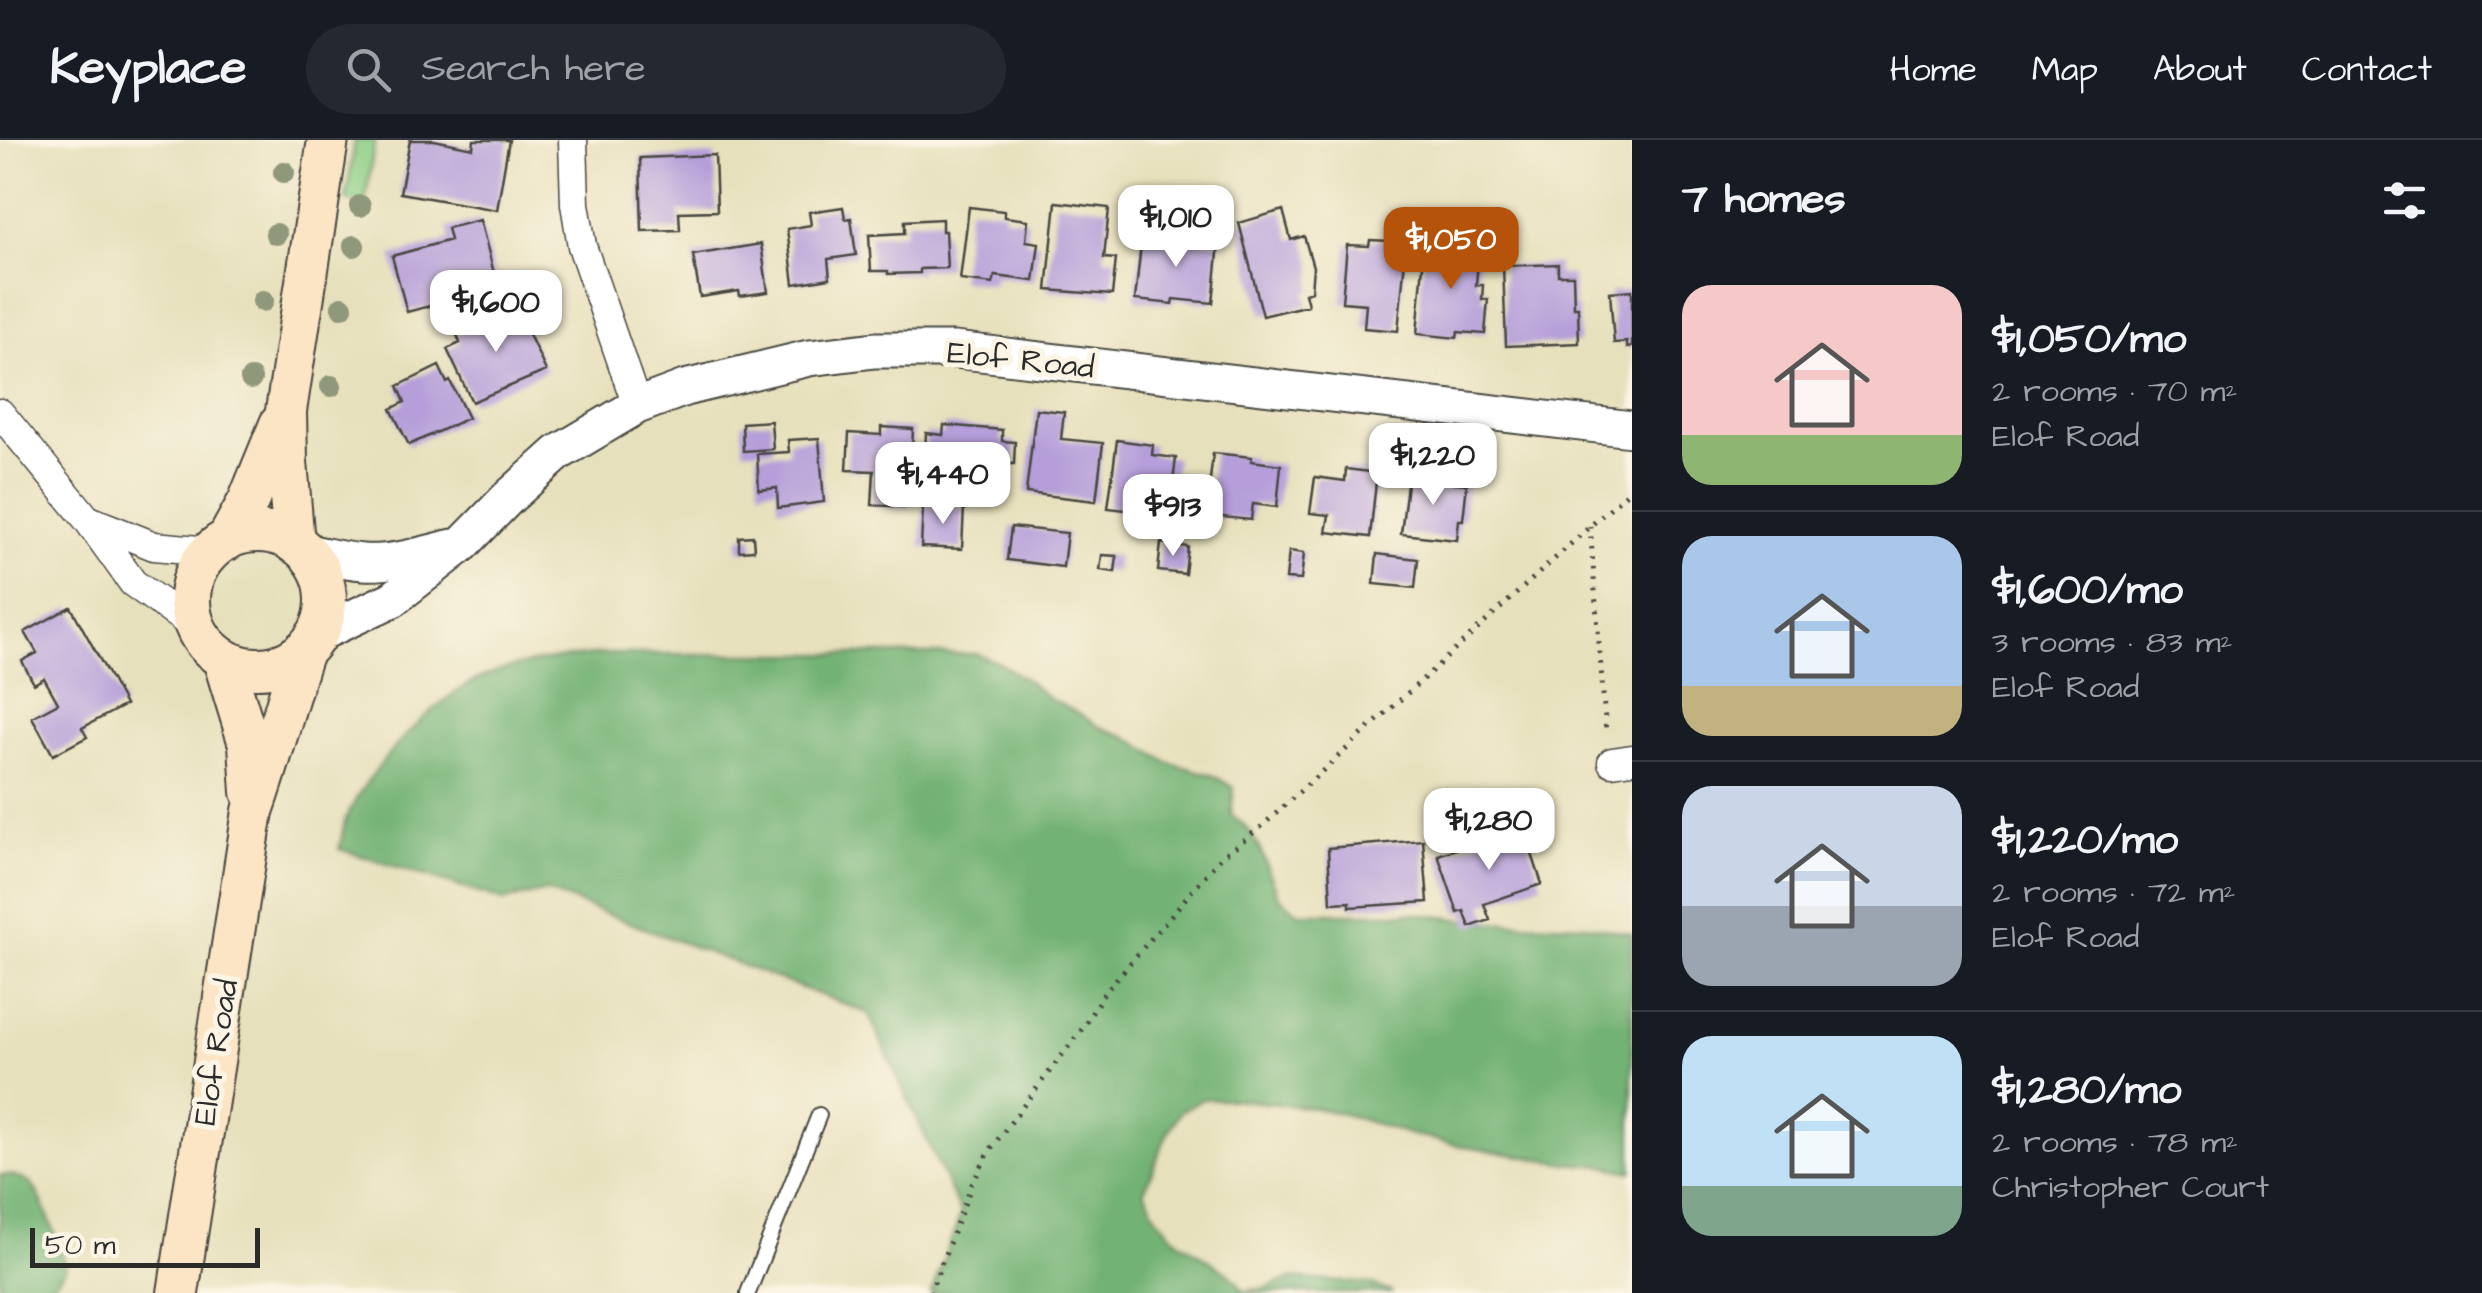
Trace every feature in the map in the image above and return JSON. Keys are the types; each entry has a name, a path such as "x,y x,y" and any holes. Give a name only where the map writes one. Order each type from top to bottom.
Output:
{"main road":[{"path":"300,548 288,476 286,411 328,140"},
{"path":"219,546 246,533 267,532 300,548 320,570 326,591 325,614 310,642 285,663 264,668 223,659 207,646 190,608 191,587 198,568 219,546 248,502 286,411"},
{"name":"Elof Road","path":"252,810 310,642"},
{"name":"Elof Road","path":"178,1293 252,810 249,744 223,659"}],"street":[{"path":"573,140 575,204 582,246 636,406"},
{"name":"Elof Road","path":"310,642 393,599 463,544 558,453 636,406 685,388 810,358 876,350 954,350 1632,430"},
{"path":"0,413 133,584 196,628"},
{"path":"87,520 154,546 219,546"},
{"path":"300,548 373,562 463,544"}],"lane":[{"path":"748,1293 818,1114"}],"path":[{"path":"930,1293 972,1184 992,1147 1085,1024 1101,996 1221,857 1261,827 1632,488"},
{"path":"1590,526 1617,752"}],"green space":[{"path":"355,140 375,140 365,203 346,200"},
{"path":"603,654 977,654 1000,663 1048,698 1099,727 1125,736 1167,762 1212,775 1234,788 1231,814 1248,829 1260,849 1279,897 1299,913 1412,913 1479,922 1586,925 1632,934 1632,1172 1466,1147 1315,1108 1202,1099 1180,1112 1144,1191 1157,1217 1177,1239 1231,1275 1244,1291 1293,1278 1370,1284 1393,1293 931,1293 961,1214 868,1013 546,891 505,901 339,849 346,819 369,780 385,758 444,701 483,677 512,667"},
{"path":"0,1175 28,1181 40,1199 66,1267 54,1284 0,1293"}],"building":[{"path":"410,140 434,140 473,148 474,140 509,140 497,210 400,193"},
{"path":"715,155 717,211 679,212 680,230 642,231 640,158"},
{"path":"1056,202 1109,208 1104,258 1116,259 1112,295 1047,290"},
{"path":"843,207 845,219 851,218 856,255 828,259 830,278 794,284 787,229 811,225 809,212"},
{"path":"969,207 1004,211 1004,217 1028,220 1026,241 1039,243 1034,281 995,276 993,284 960,280"},
{"path":"1283,210 1291,240 1304,236 1313,267 1311,291 1305,293 1308,305 1263,316 1239,223"},
{"path":"942,219 947,268 920,269 920,273 871,271 869,235 905,233 905,221"},
{"path":"480,220 498,288 407,312 392,256 450,240 447,228"},
{"path":"1142,235 1219,243 1213,303 1135,300"},
{"path":"1370,240 1390,241 1388,257 1405,259 1398,331 1364,328 1366,304 1342,302 1347,245 1369,246"},
{"path":"1425,242 1479,247 1476,285 1483,285 1482,299 1488,299 1485,334 1458,332 1457,338 1417,334"},
{"path":"761,244 768,292 740,296 739,291 700,297 693,255"},
{"path":"1558,264 1558,275 1573,275 1579,343 1506,346 1503,266"},
{"path":"1632,290 1632,347 1627,348 1627,342 1614,343 1610,292"},
{"path":"515,304 546,371 472,402 447,349 460,343 457,335"},
{"path":"439,366 468,418 409,445 391,409 405,402 398,386"},
{"path":"1036,409 1064,412 1061,439 1103,443 1096,501 1026,493"},
{"path":"771,421 773,449 743,451 742,423"},
{"path":"944,425 1002,430 1002,441 1015,442 1014,464 1000,464 998,495 941,493 942,475 924,475 926,433 943,435"},
{"path":"881,427 913,429 909,507 872,505 874,471 847,470 849,433 881,435"},
{"path":"819,438 824,502 778,508 777,488 759,490 757,454 789,452 788,440"},
{"path":"1117,440 1153,445 1152,455 1176,458 1169,515 1108,508"},
{"path":"1213,453 1281,465 1277,507 1253,504 1251,520 1212,516 1213,499 1208,498"},
{"path":"1346,469 1377,473 1370,537 1326,532 1329,515 1310,513 1315,477 1345,481"},
{"path":"1408,475 1467,484 1457,540 1401,534"},
{"path":"923,506 964,507 962,549 921,547"},
{"path":"1011,527 1067,533 1063,567 1007,560"},
{"path":"753,536 754,550 739,551 739,537"},
{"path":"1161,543 1188,547 1185,574 1158,571"},
{"path":"1289,551 1304,553 1301,580 1286,579"},
{"path":"1377,554 1418,559 1415,588 1374,584"},
{"path":"1102,555 1117,556 1115,572 1100,570"},
{"path":"71,607 125,705 82,728 87,737 53,755 32,717 58,703 44,678 34,684 22,661 37,653 25,632"},
{"path":"1523,827 1542,884 1484,904 1490,920 1470,927 1464,911 1458,913 1438,855"},
{"path":"1423,840 1428,902 1350,907 1350,902 1331,903 1328,848"}]}
